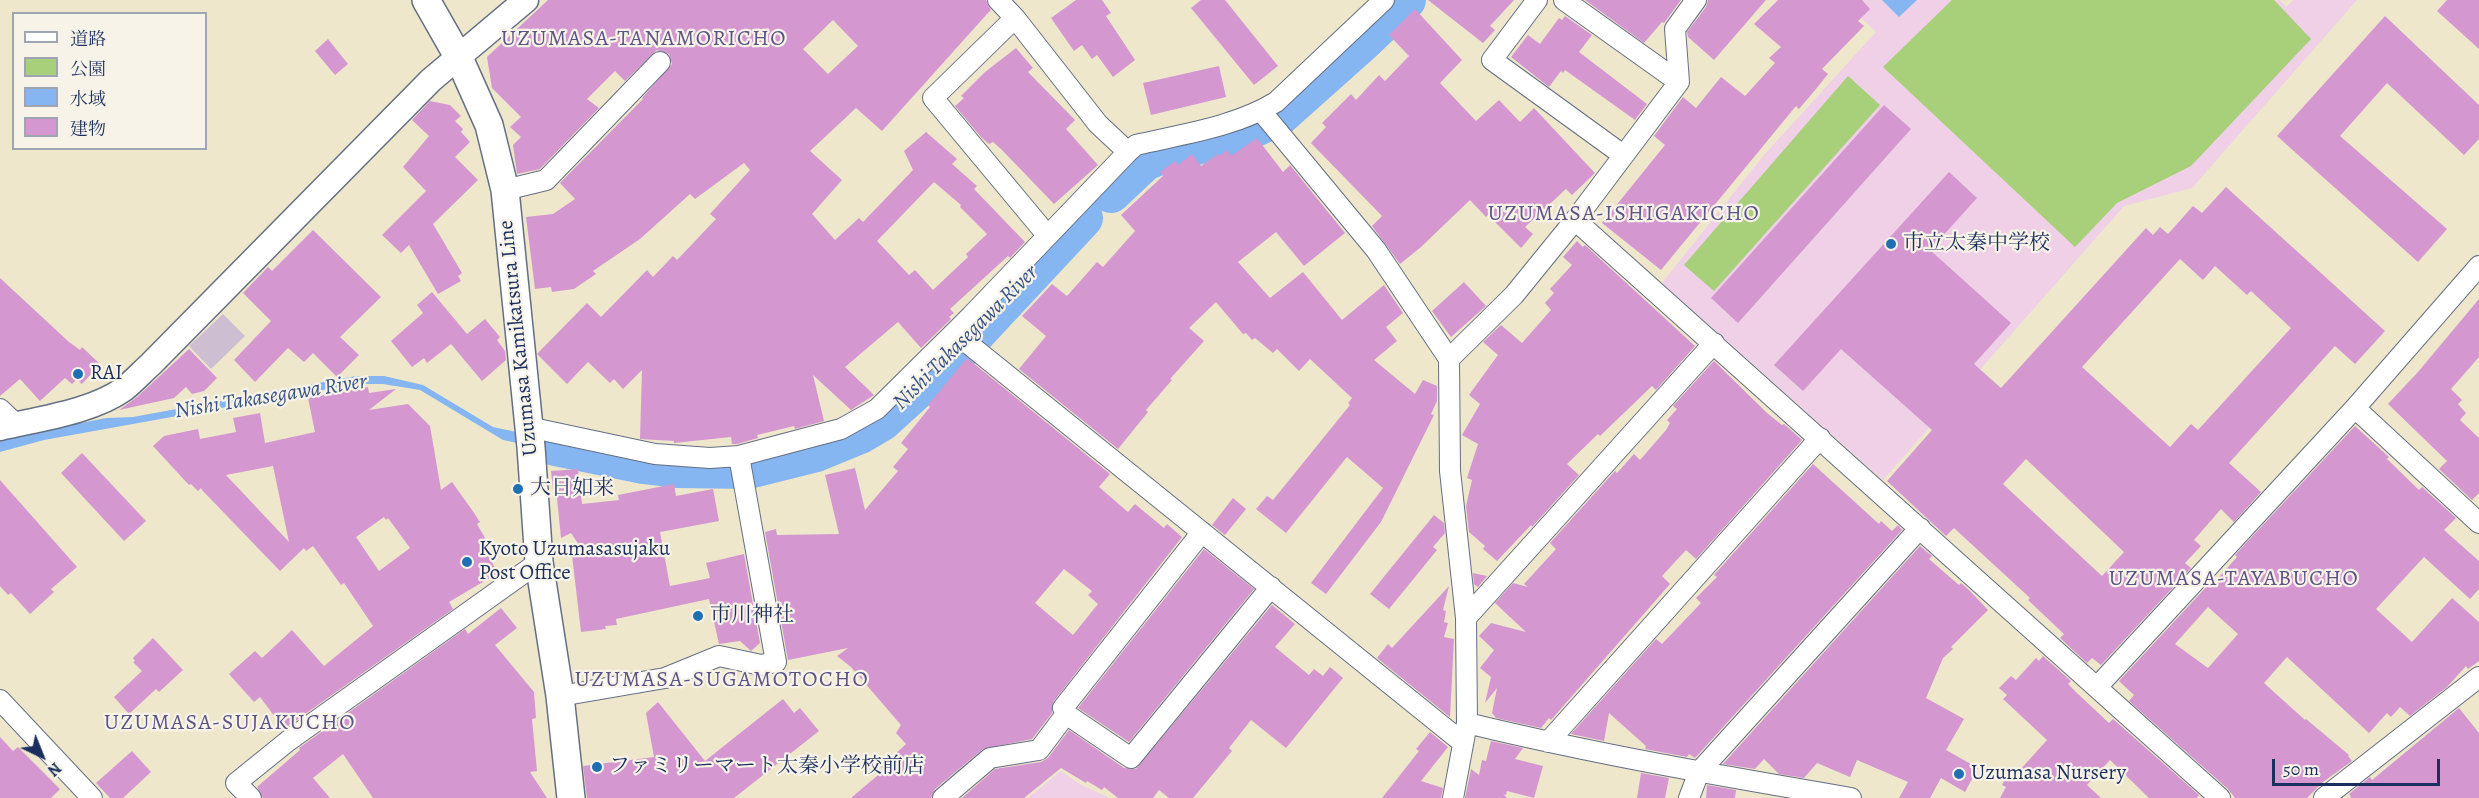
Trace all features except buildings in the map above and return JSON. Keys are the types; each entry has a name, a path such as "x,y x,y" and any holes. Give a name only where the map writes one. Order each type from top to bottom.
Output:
{"main road":[{"name":"Uzumasa Kamikatsura Line","path":"426,0 459,58 489,125 505,190 539,562 560,696 571,798"}],"street":[{"path":"5,420 92,404 123,389 151,364 431,80 526,0"},
{"path":"998,0 1015,18 1098,124 1128,152"},
{"path":"1267,118 1276,102 1384,0"},
{"path":"1537,0 1492,60 1623,155"},
{"path":"1564,0 1678,82"},
{"path":"1449,359 1514,295 1575,220 1678,82 1675,29 1696,0"},
{"path":"1015,18 933,98 1047,235"},
{"path":"505,190 546,180 660,62"},
{"path":"529,436 655,454 710,458 739,456 841,429 876,409 954,333 1136,145 1267,118"},
{"path":"1267,118 1376,250 1449,359 1450,471 1466,618 1465,732 1453,798"},
{"path":"1575,220 2220,798"},
{"path":"2097,687 2355,408 2479,266"},
{"path":"954,333 1271,587 1465,732 1548,742 1699,772 1851,798"},
{"path":"1466,618 1714,343"},
{"path":"2355,408 2478,521"},
{"path":"1548,742 1820,438"},
{"path":"560,696 665,678 719,656 761,665 776,662 739,456"},
{"path":"1689,798 1699,772 1920,528"},
{"path":"1202,532 1063,708 1066,714 1131,758 1271,587"},
{"path":"250,798 236,783 288,741 539,562"},
{"path":"2325,798 2479,677"},
{"path":"0,700 82,794"},
{"path":"943,798 990,758 1039,750 1066,714"}],"shaded area":[{"name":"市立太秦中学校","path":"1842,0 2280,0 2286,7 2293,0 2357,0 2192,188 2124,206 1883,480 1662,283 1764,155 1876,32"},
{"path":"223,314 245,336 211,369 189,346"},
{"path":"1061,771 1081,785 1110,798 1028,798"}],"green space":[{"path":"1952,0 2274,0 2311,39 2191,166 2117,203 2075,247 1883,67"},
{"path":"1848,76 1880,105 1714,291 1684,265"}],"water":[{"path":"1882,0 1917,0 1899,17"},
{"path":"356,376 384,376 423,385 493,427 610,452 607,462 503,440 420,390 383,384 357,384 305,393 44,440 0,452 0,441 11,437 106,418 133,417"}],"waterway":[{"name":"Nishi Takasegawa River","path":"1111,193 1145,161 1164,153 1240,134 1279,116 1406,0"},
{"name":"Nishi Takasegawa River","path":"555,446 643,464 677,468 748,469 816,452 860,434 882,421 959,351 1083,218"}],"place":[{"name":"市立太秦中学校","path":"1891,244"},
{"name":"RAI","path":"78,374"},
{"name":"大日如来","path":"518,489"},
{"name":"Kyoto Uzumasasujaku Post Office","path":"467,562"},
{"name":"市川神社","path":"698,616"},
{"name":"ファミリーマート太秦小学校前店","path":"597,767"},
{"name":"Uzumasa Nursery","path":"1959,774"}],"district":[{"name":"UZUMASA-TANAMORICHO","path":"644,40"},
{"name":"UZUMASA-ISHIGAKICHO","path":"1624,215"},
{"name":"UZUMASA-TAYABUCHO","path":"2234,580"},
{"name":"UZUMASA-SUGAMOTOCHO","path":"722,681"},
{"name":"UZUMASA-SUJAKUCHO","path":"230,724"}]}
